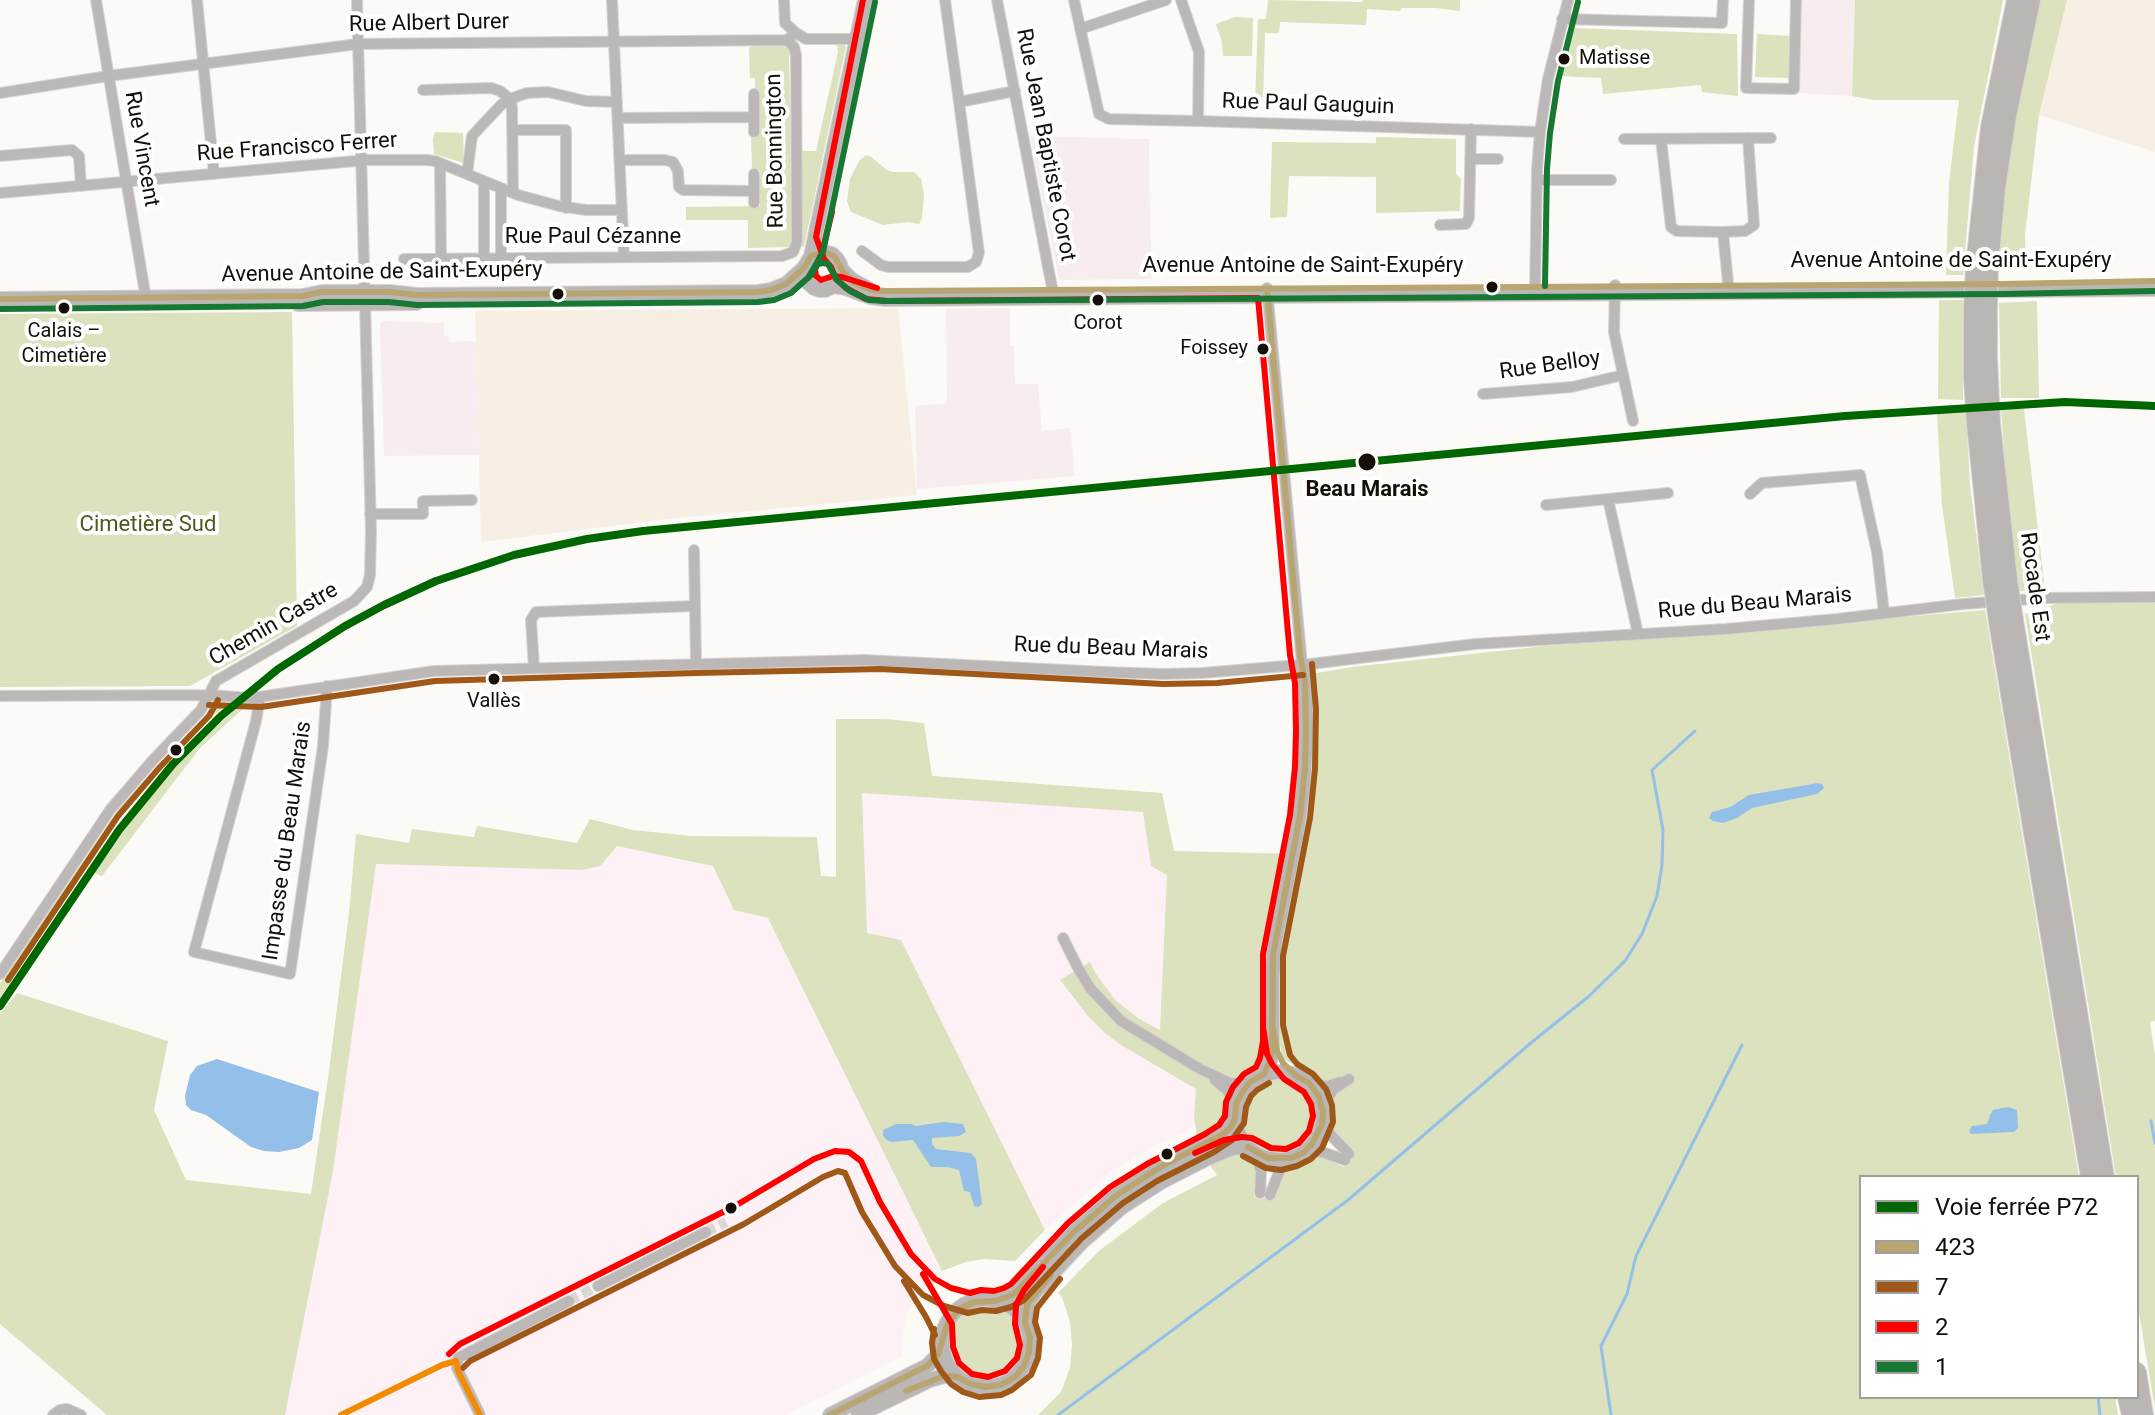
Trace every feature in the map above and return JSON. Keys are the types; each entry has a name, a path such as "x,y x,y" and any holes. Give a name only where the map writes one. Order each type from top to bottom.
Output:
{"highway":[{"name":"Rocade Est","path":"2016,0 1990,127 1982,266 1981,379 2000,580 2090,1175"},
{"name":"Rocade Est","path":"1982,266 2007,116 2031,0"},
{"name":"Rocade Est","path":"2006,621 2105,1175"},
{"path":"2139,1384 2144,1415"}],"main road":[{"path":"865,0 807,262 805,279 811,286 822,290 834,286 842,270 826,242 827,233 873,0"},
{"path":"807,262 820,252 832,254"},
{"name":"Avenue Antoine de Saint-Exupéry","path":"364,298 758,292 786,284 807,262"},
{"name":"Avenue Antoine de Saint-Exupéry","path":"842,270 855,283 879,291 1053,294"},
{"name":"Avenue Antoine de Saint-Exupéry","path":"1728,289 2155,281"},
{"name":"Avenue Antoine de Saint-Exupéry","path":"0,306 303,296 322,292 364,298 760,301 811,286"},
{"name":"Avenue Antoine de Saint-Exupéry","path":"834,286 885,299 1053,294 1615,289 2155,289"},
{"name":"Avenue Antoine de Saint-Exupéry","path":"0,299 146,301"},
{"path":"1264,1074 1272,1055 1273,955 1300,816 1305,768 1305,682 1302,665"},
{"path":"1025,1323 1027,1304 1036,1291 1082,1242 1122,1207 1161,1182 1227,1149 1252,1150 1271,1159 1291,1158 1305,1151 1316,1139 1322,1122 1318,1095 1311,1085 1286,1067 1279,1056 1273,1026"},
{"path":"830,1415 927,1366 938,1355 945,1328 956,1312 967,1304 995,1301 1017,1292 1075,1231 1117,1195 1162,1166 1218,1138 1230,1128 1241,1093 1248,1084 1264,1074 1281,1072 1295,1075"},
{"path":"1235,1113 1239,1135 1252,1150"},
{"path":"942,1346 947,1363 958,1377 971,1384 985,1387 1000,1385 1014,1378 1026,1363 1030,1337 1025,1323 1014,1309 995,1301"},
{"path":"858,1415 930,1380 944,1376 958,1377"}],"street":[{"name":"Rue Vincent","path":"96,0 146,301"},
{"path":"197,0 214,174"},
{"name":"Chemin Castre","path":"0,974 110,810 201,710 212,684 365,592 370,575 370,514 357,0"},
{"path":"612,0 624,257"},
{"name":"Rue Bonnington","path":"782,256 793,252 797,242 796,55 785,23 784,0"},
{"path":"862,251 888,267 968,267 976,262 979,253 945,0"},
{"name":"Rue Jean Baptiste Corot","path":"997,0 1053,294"},
{"path":"1074,0 1097,110 1102,117 1198,121"},
{"path":"1080,29 1166,0"},
{"name":"Rue Paul Gauguin","path":"1181,0 1199,52 1198,121 1540,132"},
{"path":"1535,290 1540,132 1548,79 1568,0"},
{"path":"1562,19 1722,23 1723,0"},
{"path":"1749,0 1746,88 1794,89 1796,0"},
{"name":"Rue Albert Durer","path":"0,93 358,44 792,37 857,39"},
{"path":"423,90 495,89 510,99 513,193"},
{"path":"959,102 1015,91"},
{"path":"467,174 472,136 510,99 527,93 548,92 586,101 617,102"},
{"path":"754,94 754,132"},
{"path":"618,118 754,117"},
{"path":"1440,225 1466,224 1469,218 1471,129"},
{"path":"513,130 566,130 566,208"},
{"path":"1661,139 1671,227 1677,231 1723,232 1749,230 1755,221 1748,138"},
{"path":"1624,139 1771,138"},
{"path":"0,156 72,150 79,156 81,186"},
{"path":"1470,159 1498,159"},
{"name":"Rue Francisco Ferrer","path":"0,193 362,162 427,160 513,193 566,208 622,210"},
{"path":"620,160 673,162 677,167 679,187 683,190 754,191"},
{"path":"440,163 441,257"},
{"path":"754,174 754,203"},
{"path":"1537,180 1611,180"},
{"path":"484,181 484,257"},
{"path":"501,188 501,257"},
{"path":"1723,232 1728,289"},
{"name":"Rue Paul Cézanne","path":"404,259 782,256"},
{"path":"1615,289 1614,332 1633,421"},
{"path":"1267,292 1302,665"},
{"name":"Rue Belloy","path":"1483,394 1572,387 1623,375"},
{"path":"1750,494 1762,483 1860,475 1877,552 1884,613"},
{"path":"1546,505 1668,493"},
{"path":"1608,499 1638,634"},
{"path":"370,514 423,514 423,501 472,500"},
{"path":"694,550 696,663"},
{"name":"Rue du Beau Marais","path":"0,696 260,697 423,672 880,659 1163,674 1216,673 1475,644 1726,629 1963,604 2047,598 2155,597"},
{"path":"534,668 531,620 536,612 695,606"},
{"name":"Impasse du Beau Marais","path":"260,697 194,952 290,974 325,729 327,686"},
{"path":"1063,938 1083,978 1108,1009 1136,1031 1200,1069 1230,1083 1248,1084"},
{"path":"1200,1069 1228,1091 1235,1113"},
{"path":"1311,1085 1328,1086 1349,1079 1333,1090 1322,1107"},
{"path":"1305,1151 1347,1157 1322,1122"},
{"path":"1252,1150 1265,1194 1291,1158"},
{"path":"598,1286 706,1232"},
{"path":"480,1415 458,1371 458,1358 569,1301"},
{"path":"53,1415 65,1409 75,1410 81,1415"}],"shaded area":[{"path":"1802,0 1855,0 1852,96 1798,93"},
{"path":"2067,0 2155,0 2155,152 2039,115"},
{"path":"1030,136 1149,139 1152,279 1059,280"},
{"path":"898,308 917,495 659,520 481,542 475,311"},
{"path":"1010,308 1010,345 1014,345 1015,384 1038,384 1042,431 1070,428 1075,476 917,489 915,406 947,403 946,309"},
{"path":"383,321 444,323 444,336 448,336 449,342 476,341 479,455 384,456 380,324"},
{"path":"862,792 1143,812 1151,866 1167,875 1160,1031 1124,1009 1090,962 1070,995 1106,1034 1196,1089 1195,1127 1154,1146 1120,1167 1045,1230 901,940 866,933"},
{"path":"616,846 713,866 734,910 768,918 942,1271 908,1311 902,1356 785,1415 285,1415 333,1171 376,864 582,870 600,866"}],"green space":[{"path":"1268,0 1460,0 1460,11 1436,8 1401,8 1400,11 1367,9 1366,25 1280,22 1279,33 1265,33 1263,104 1255,103 1258,19 1266,19"},
{"path":"1855,0 2003,0 1974,147 1963,275 1946,275 1949,182 1959,100 1874,100 1852,96"},
{"path":"2040,0 2067,0 2039,115 2025,235 2026,270 1999,271 2003,203 2016,117"},
{"path":"1235,17 1253,18 1252,56 1223,56 1216,24"},
{"path":"1573,28 1737,34 1738,96 1702,92 1701,85 1603,94 1601,78 1560,76"},
{"path":"1757,34 1791,36 1789,78 1755,77"},
{"path":"837,43 846,46 804,247 800,246 800,151 816,151 838,52"},
{"path":"758,44 778,44 789,49 792,244 787,247 748,248 748,220 686,220 686,207 760,206 760,170 752,169 751,137 758,136 758,90 755,89 755,78 750,78 749,48"},
{"path":"435,132 463,133 464,163 434,154"},
{"path":"1376,137 1456,139 1456,174 1461,179 1460,211 1376,213 1376,177 1289,176 1287,217 1270,218 1272,142 1376,143"},
{"path":"866,155 887,170 914,172 921,179 924,194 919,224 883,225 851,212 847,201 850,179 859,161"},
{"path":"1939,300 1963,300 1963,400 1938,399"},
{"path":"2037,301 2039,398 2001,398 1999,303"},
{"name":"Cimetière Sud","path":"292,312 297,626 190,686 0,687 0,314"},
{"path":"2001,409 2024,409 2045,590 2019,591"},
{"path":"1966,412 1970,485 1984,595 1955,598 1942,505 1937,413"},
{"path":"2155,602 2155,1021 2150,1022 2155,1056 2155,1409 2139,1313 2139,1175 2116,1175 2025,614 2059,603"},
{"path":"1985,610 2079,1175 1859,1175 1859,1399 2115,1399 2118,1415 1038,1415 1061,1392 1070,1368 1070,1322 1058,1293 1100,1250 1163,1203 1217,1175 1208,1163 1222,1156 1242,1154 1250,1158 1257,1172 1254,1197 1274,1200 1284,1171 1289,1167 1308,1157 1320,1156 1344,1167 1354,1151 1330,1125 1332,1098 1316,1077 1282,1057 1278,1032 1264,1058 1235,1078 1222,1128 1198,1142 1194,1117 1196,1089 1106,1034 1060,980 1090,962 1116,1001 1160,1030 1167,875 1151,866 1143,812 862,793 867,933 901,940 1045,1230 1015,1261 984,1259 942,1271 768,918 734,910 713,866 617,846 600,866 582,870 376,864 333,1171 285,1415 107,1415 0,1324 0,1014 17,993 168,1041 154,1110 186,1180 311,1194 349,913 356,834 409,843 412,829 474,837 477,826 577,843 590,819 633,830 691,836 817,837 821,876 836,877 836,719 886,719 924,723 932,776 1162,793 1174,851 1298,854 1311,776 1311,674 1545,646"},
{"path":"221,702 229,703 207,720 151,778 120,817 0,998 0,983 122,804"},
{"path":"241,704 246,706 200,748 102,876 94,873 144,802 178,762"},
{"path":"1278,1079 1292,1082 1304,1090 1312,1102 1315,1116 1312,1130 1304,1142 1292,1150 1278,1153 1264,1150 1252,1142 1244,1130 1241,1116 1244,1102 1252,1090 1264,1082"},
{"path":"986,1307 1000,1310 1012,1318 1020,1330 1023,1344 1020,1358 1012,1370 1000,1378 986,1381 972,1378 960,1370 952,1358 949,1344 952,1330 960,1318 972,1310"}],"water":[{"path":"1818,783 1824,788 1817,794 1752,808 1723,823 1709,818 1712,812 1730,807 1749,795"},
{"path":"217,1059 319,1092 312,1140 299,1148 264,1151 251,1147 206,1115 191,1110 186,1105 185,1096 190,1075 197,1066"},
{"path":"2008,1107 2017,1110 2018,1128 2014,1132 1971,1134 1972,1126 1987,1124 1993,1110"},
{"path":"944,1122 963,1124 966,1132 959,1136 932,1138 932,1144 936,1149 971,1153 976,1159 982,1204 978,1207 974,1206 970,1192 964,1191 959,1170 931,1167 913,1140 892,1142 883,1136 883,1130 896,1124 915,1126"}],"waterway":[{"path":"1058,1415 1348,1200 1588,997 1625,961 1642,934 1657,896 1662,865 1663,830 1652,770 1695,731"},
{"path":"1611,1415 1601,1346 1627,1294 1636,1256 1742,1045"},
{"path":"2151,1121 2155,1143"},
{"path":"2098,1399 2100,1415"}],"tunnel":[{"path":"706,1232 726,1222"},
{"path":"569,1301 598,1286"}],"rail line":[{"name":"P72","path":"0,1006 119,830 173,764 221,716 278,669 345,626 436,581 514,555 643,531 1845,416 2065,402 2155,406"}],"transit line":[{"name":"2","path":"449,1354 460,1344 735,1206 814,1159 835,1151 849,1152 861,1161 880,1202 911,1254 935,1279 951,1288 970,1293 1004,1288 1068,1223 1110,1187 1219,1125 1225,1116 1226,1102 1233,1087 1244,1074 1256,1067 1260,1058 1263,1041 1263,954 1290,815 1296,731 1295,683 1258,298 887,301 866,299 846,288 836,279 824,259 816,237 863,0"},
{"name":"1","path":"808,278 823,252 875,2"},
{"name":"1","path":"1545,286 1550,133 1558,81 1578,2"},
{"name":"2","path":"832,212 815,269 816,276 821,280 842,277 877,288"},
{"name":"423","path":"0,299 303,296 322,292 417,295 758,292 786,284 804,268 811,256 823,252 834,256 844,273 855,283 872,290 887,291 2155,281"},
{"name":"1","path":"0,309 303,306 323,302 417,305 758,302 791,293 818,264 823,263 828,264 837,280 850,291 869,300 887,301 2155,291"},
{"name":"423","path":"1264,1074 1272,1050 1273,955 1300,816 1306,731 1305,682 1267,288"},
{"name":"7","path":"1243,1156 1266,1168 1281,1170 1297,1166 1311,1159 1322,1148 1333,1122 1332,1105 1326,1089 1290,1055 1283,1025 1283,956 1310,818 1315,769 1316,709 1312,664"},
{"name":"7","path":"209,705 261,707 435,681 696,673 880,669 1163,684 1217,683 1303,675"},
{"name":"7","path":"8,980 118,816 209,716 218,700"},
{"name":"2","path":"1195,1153 1224,1140 1242,1137 1252,1138 1271,1148 1286,1149 1299,1143 1309,1131 1313,1116 1311,1104 1304,1092 1284,1079 1272,1064 1267,1054 1263,1027"},
{"name":"423","path":"1248,1147 1268,1158 1291,1158 1303,1153 1312,1144 1322,1124 1323,1111 1318,1095 1309,1083 1283,1063 1277,1051 1273,1028"},
{"name":"423","path":"830,1415 927,1366 938,1355 947,1325 959,1309 974,1302 995,1301 1013,1295 1075,1231 1117,1195 1162,1166 1222,1135 1235,1119 1236,1104 1243,1091 1250,1082 1264,1074"},
{"name":"7","path":"463,1368 470,1361 744,1224 838,1171 845,1173 862,1212 895,1266 923,1295 944,1306 968,1313 1011,1307 1024,1300 1082,1238 1123,1203 1232,1140 1244,1123 1251,1096 1269,1083"},
{"name":"2","path":"923,1274 952,1324 953,1347 959,1363 972,1374 988,1377 1005,1371 1017,1358 1020,1345 1015,1324 1016,1305 1043,1267"},
{"name":"423","path":"906,1391 944,1376 958,1377 985,1387 1000,1385 1014,1378 1024,1366 1029,1352 1030,1337 1025,1323 1027,1304 1051,1275"},
{"name":"7","path":"934,1329 934,1359 951,1384 979,1397 1001,1395 1031,1375 1038,1358 1040,1338 1035,1322 1037,1308 1060,1279"},
{"name":"7","path":"904,1281 935,1335"},
{"path":"341,1415 456,1361 480,1415"}],"place":[{"name":"Matisse","path":"1564,59"},
{"name":"Corot","path":"1098,300"},
{"name":"Calais – Cimetière","path":"64,308"},
{"name":"Foissey","path":"1263,349"},
{"name":"Beau Marais","path":"1367,462"},
{"name":"Vallès","path":"494,679"}]}
